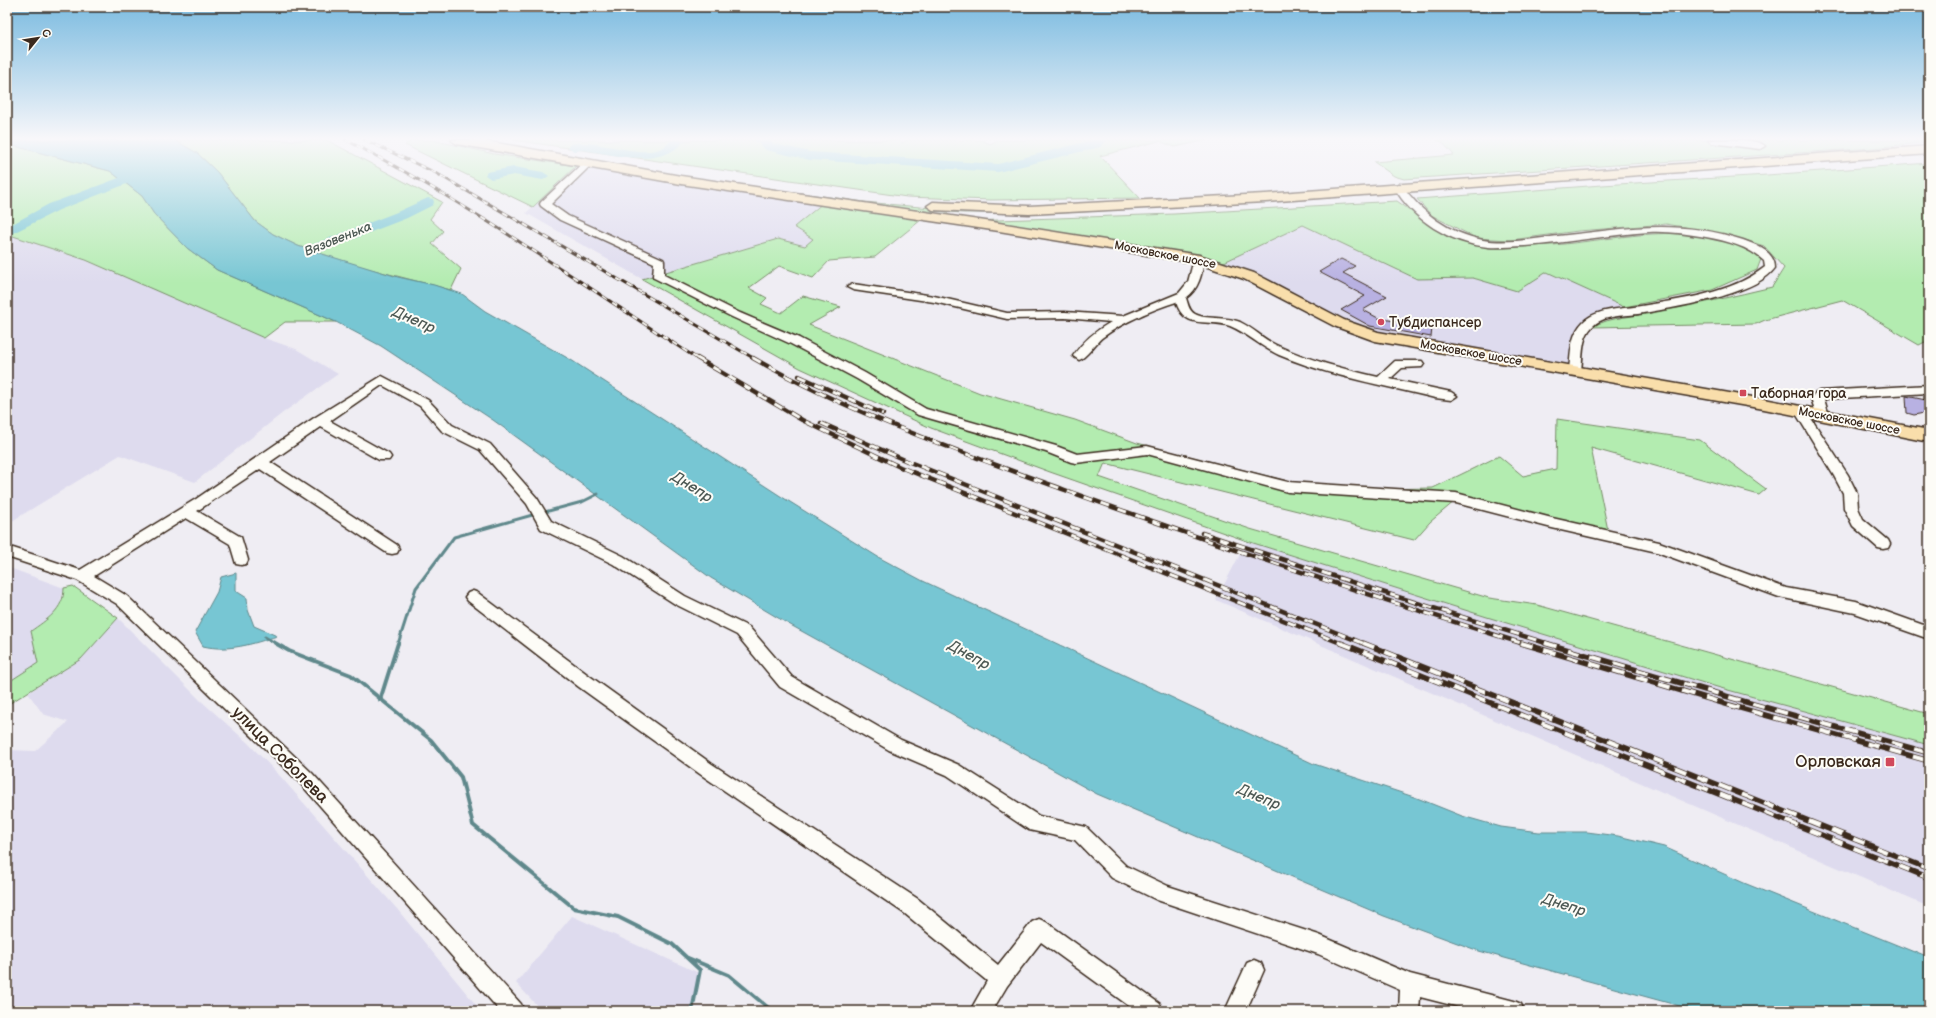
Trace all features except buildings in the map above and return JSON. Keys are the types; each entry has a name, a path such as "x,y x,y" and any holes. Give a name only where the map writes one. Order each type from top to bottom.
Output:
{"main road":[{"name":"Московское шоссе","path":"731,188 1199,259 1248,276 1339,323 1376,336 1929,436"},
{"path":"784,188 892,203 1029,210 1455,188"},
{"path":"876,209 964,216 1031,217 1268,205 1446,188"}],"street":[{"path":"564,188 545,204 564,218 659,261 658,276 736,315 795,341 861,376 922,412 1052,449 1076,459 1147,450 1288,487 1456,498 1552,524 1660,547 1784,593 1856,607 1929,633"},
{"path":"1401,191 1408,202 1427,218 1457,235 1478,242 1516,244 1651,229 1673,230 1708,234 1745,244 1761,252 1769,260 1770,268 1763,276 1743,285 1714,294 1639,310 1600,316 1587,325 1579,339 1575,371"},
{"path":"1079,356 1087,344 1100,333 1123,319 1131,317 1165,301 1180,298 1195,278 1199,259"},
{"path":"853,287 934,299 1007,316 1064,315 1123,319"},
{"path":"1180,298 1185,312 1191,317 1229,322 1243,328 1269,346 1289,354 1352,375 1435,394 1451,396"},
{"path":"1381,382 1399,364 1418,364"},
{"path":"82,576 260,462 382,380 424,403 447,428 485,447 532,501 546,526 618,560 680,600 743,631 786,682 895,745 953,770 1034,824 1080,833 1119,872 1164,894 1319,945 1410,984 1514,1011"},
{"path":"1823,416 1816,398 1820,395 1929,389"},
{"path":"1801,412 1842,475 1850,492 1851,508 1858,522 1883,544"},
{"path":"319,421 384,457"},
{"path":"260,462 392,549"},
{"path":"185,511 236,541 240,560"},
{"name":"улица Соболева","path":"7,551 82,576 122,600 306,778 514,1011"},
{"path":"473,597 584,682 706,769 911,906 1000,980"},
{"path":"983,1010 1000,980 1039,929 1153,1011"},
{"path":"1235,1011 1254,970"},
{"path":"1409,1011 1410,984"}],"shaded area":[{"path":"553,188 720,188 823,203 794,228 814,239 805,246 778,239 642,279 526,213"},
{"path":"1303,225 1417,279 1473,278 1517,291 1547,272 1624,307 1595,313 1583,323 1570,342 1570,366 1370,330 1316,306 1266,279 1224,262"},
{"path":"11,235 86,260 264,338 296,349 338,374 284,412 195,482 120,455 7,524 7,237"},
{"path":"1247,541 1717,687 1929,745 1929,907 1216,600"},
{"path":"7,567 64,588 59,607 54,614 31,631 39,663 7,683"},
{"path":"118,618 200,700 248,743 280,776 397,909 481,1011 7,1011 7,750 35,751 68,722 43,714 28,693 81,659"},
{"path":"572,916 701,974 694,1011 542,1011 516,983"}],"green space":[{"path":"7,188 131,188 142,196 154,214 187,248 217,270 336,322 285,322 264,338 86,260 7,234"},
{"path":"229,188 415,188 442,202 430,219 443,231 432,244 461,269 451,290 362,267 298,246 273,234 255,221"},
{"path":"493,188 553,188 533,207"},
{"path":"757,188 865,202 964,211 1332,195 1331,198 1062,213 964,213 907,210"},
{"path":"841,188 1130,188 1140,198 991,200 907,197"},
{"path":"1569,188 1929,188 1929,340 1919,345 1842,300 1765,320 1756,324 1592,327 1599,323 1615,319 1649,314 1772,287 1784,268 1764,246 1725,234 1666,224 1578,231 1511,240 1476,238 1431,215 1417,199"},
{"path":"1397,201 1447,234 1482,246 1502,247 1553,245 1639,235 1691,234 1716,238 1739,246 1761,259 1757,270 1712,290 1624,307 1547,272 1517,291 1473,278 1417,279 1303,225 1224,262 1186,253 969,221 1174,214"},
{"path":"823,203 921,220 875,257 829,261 813,278 779,266 749,288 767,298 761,304 781,313 803,296 841,307 809,325 980,393 1075,420 1137,443 1295,483 1372,489 1433,488 1499,456 1523,476 1556,469 1557,419 1700,440 1766,489 1759,495 1591,448 1610,540 1455,501 1430,522 1414,540 1105,463 1099,477 1250,529 1489,598 1537,605 1929,714 1929,745 1717,687 1487,617 1247,541 1050,472 931,428 800,368 642,279 778,239 805,246 813,239 794,227"},
{"path":"73,586 118,618 81,659 7,705 7,683 38,663 31,631 53,614 58,608 63,596 64,588"}],"water":[{"name":"Днепр","path":"131,188 229,188 255,221 273,234 298,246 398,277 434,285 462,294 485,311 571,360 782,497 878,557 923,581 1314,764 1417,798 1462,816 1501,827 1539,832 1587,832 1618,836 1664,847 1744,883 1929,958 1929,1011 1698,1011 1479,951 1384,916 1097,794 785,622 711,578 493,420 381,346 336,322 217,270 187,248 154,214 142,196"},
{"path":"236,573 236,591 247,598 248,610 254,626 277,636 231,648 212,648 203,646 195,632 217,592 221,577"}],"waterway":[{"path":"7,232 54,207 105,188"},
{"name":"Вязовенька","path":"288,259 402,215 428,202"},
{"path":"541,513 582,502 598,494"},
{"path":"398,644 416,588 454,537 536,514"},
{"path":"265,637 277,644"},
{"path":"275,643 289,651 351,675 380,699"},
{"path":"380,699 398,643"},
{"path":"380,699 431,740 461,777 473,825 574,908 618,917 672,944 700,970 692,1011"},
{"path":"688,958 729,975 772,1011"}],"railway":[{"path":"433,188 525,245 698,359"},
{"path":"461,188 755,359"},
{"path":"697,358 802,420 900,467 1343,644"},
{"path":"753,358 828,397 906,431 986,461 1236,550 1351,589 1524,644"},
{"path":"799,376 883,414"},
{"path":"821,423 907,461 1365,644"},
{"path":"1202,533 1382,592 1549,644"},
{"path":"1341,643 1929,878"},
{"path":"1363,643 1929,869"},
{"path":"1521,643 1726,704 1929,761"},
{"path":"1545,643 1746,702 1929,753"}],"place":[{"name":"Тубдиспансер","path":"1381,322"},
{"name":"Таборная гора","path":"1743,393"},
{"name":"Орловская","path":"1890,762"}]}
